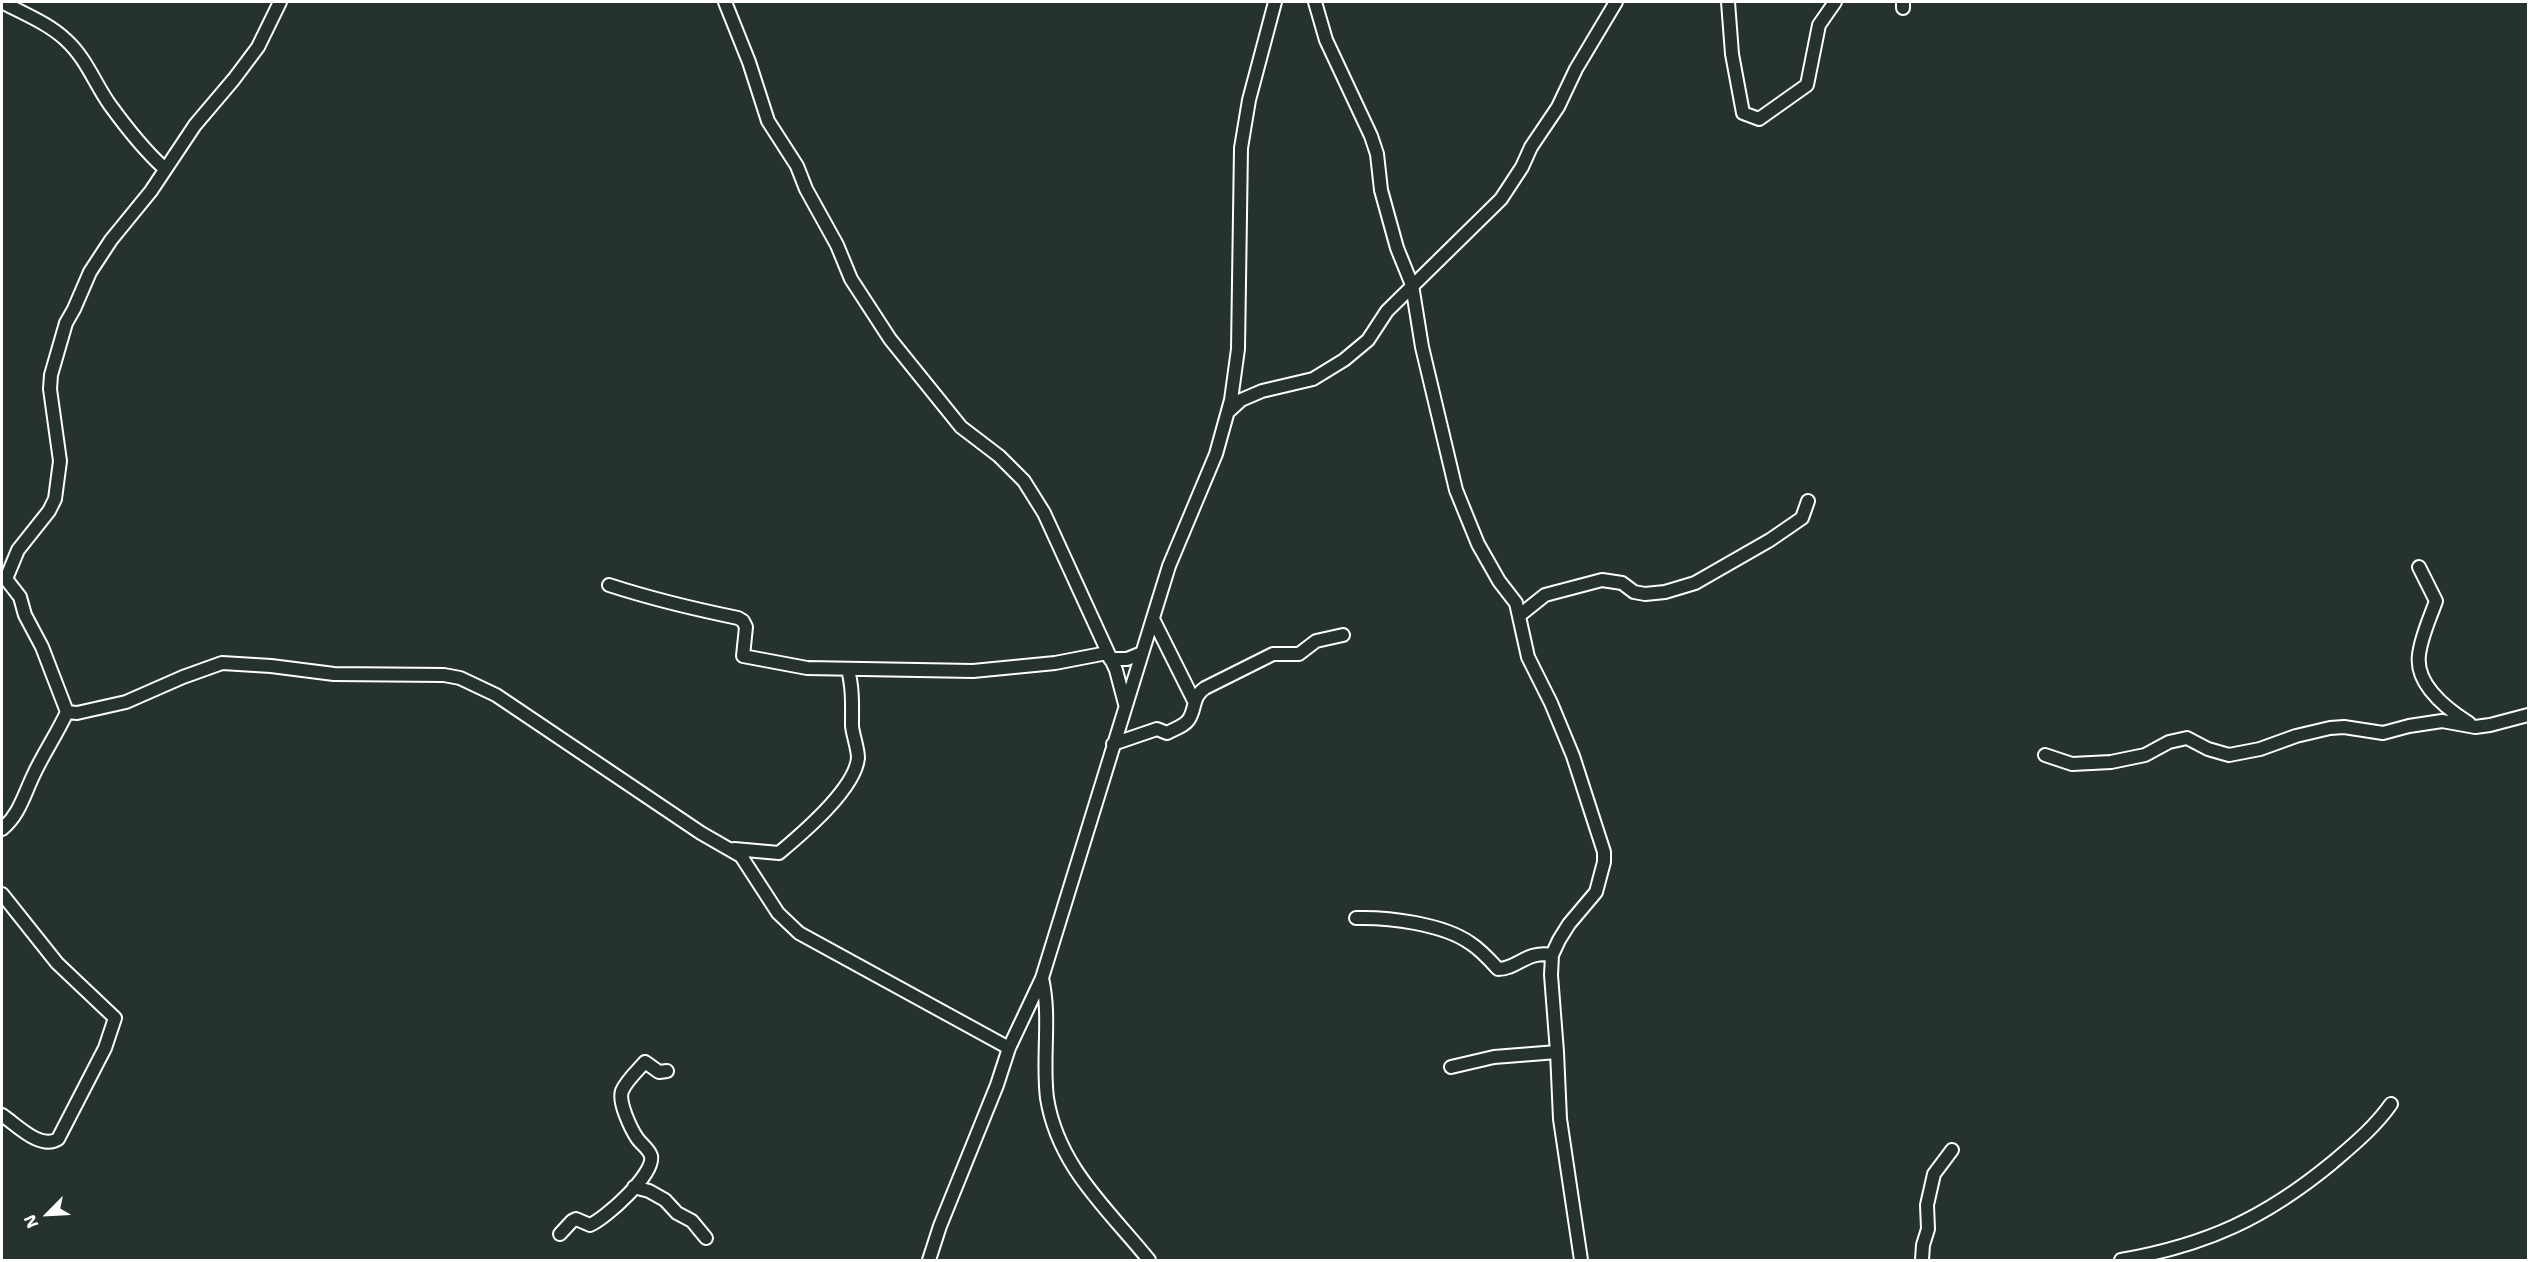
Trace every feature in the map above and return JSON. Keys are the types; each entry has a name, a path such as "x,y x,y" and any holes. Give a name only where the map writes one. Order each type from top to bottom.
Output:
{"street":[{"path":"2,2 44,23 67,40 91,71 110,105 145,150 164,168"},
{"path":"2,829 20,807 67,712 42,647 25,615 20,597 4,578 18,550 49,511 55,499 60,461 51,382 66,323 90,272 111,240 152,191 164,168 258,47 280,2"},
{"path":"725,2 749,62 768,121 797,166 806,189 837,245 851,279 890,339 961,427 999,456 1024,482 1044,513 1116,670 1125,705"},
{"path":"929,1260 944,1216 994,1093 1009,1048 1042,978 1178,540 1216,454 1227,412 1238,350 1241,148 1249,100 1275,2"},
{"path":"1315,2 1326,40 1371,136 1377,154 1381,190 1388,219 1412,285 1422,347 1456,490 1478,544 1499,580 1516,603 1528,657 1551,703 1573,756 1604,852 1604,862 1596,891 1569,924 1552,955 1551,975 1560,1119 1581,1260"},
{"path":"1227,412 1241,400 1262,391 1312,379 1344,360 1368,340 1387,311 1501,199 1522,167 1531,147 1558,107 1576,69 1616,2"},
{"path":"1728,2 1732,54 1743,113 1759,119 1807,85 1819,25 1835,2"},
{"path":"1520,615 1545,595 1602,580 1622,583 1634,592 1645,594 1665,592 1695,583 1770,540 1802,518 1808,501"},
{"path":"2419,567 2436,601 2419,656 2423,677 2443,706 2475,727"},
{"path":"609,585 657,597 678,606 743,621 746,627 743,656 807,668 986,671 1108,656 1127,658 1142,653"},
{"path":"1153,618 1194,701"},
{"path":"1113,744 1157,729 1167,733 1184,725 1190,718 1198,693 1205,688 1273,654 1299,654 1316,641 1343,635"},
{"path":"67,712 77,713 126,702 222,663 271,666 334,674 413,673 452,676 496,695 701,833 741,856 778,913 799,933 1009,1048"},
{"path":"727,848 778,853 818,817 849,784 855,771 858,755 854,743 848,670"},
{"path":"2044,755 2072,764 2112,762 2145,755 2169,742 2187,738 2229,755 2260,749 2296,736 2330,728 2344,727 2384,733 2442,721 2475,727 2529,715"},
{"path":"756,877 758,862 773,852"},
{"path":"2,894 57,963 115,1018 105,1048 58,1138 52,1142 40,1141 2,1115"},
{"path":"1356,918 1383,917 1441,931 1468,941 1482,951 1498,969 1504,969 1540,952 1552,955"},
{"path":"1042,978 1046,1000 1046,1082 1053,1122 1083,1184 1149,1260"},
{"path":"1451,1067 1494,1057 1557,1052"},
{"path":"560,1234 576,1219 590,1226 613,1210 652,1163 651,1152 639,1142 630,1127 621,1098 622,1091 645,1062 658,1072 668,1071"},
{"path":"2121,1260 2186,1246 2256,1217 2310,1181 2356,1143 2382,1117 2391,1104"},
{"path":"1922,1260 1923,1245 1928,1229 1927,1204 1932,1179 1938,1167 1952,1150"},
{"path":"634,1187 649,1191 665,1200 676,1213 692,1221 706,1238"}]}
